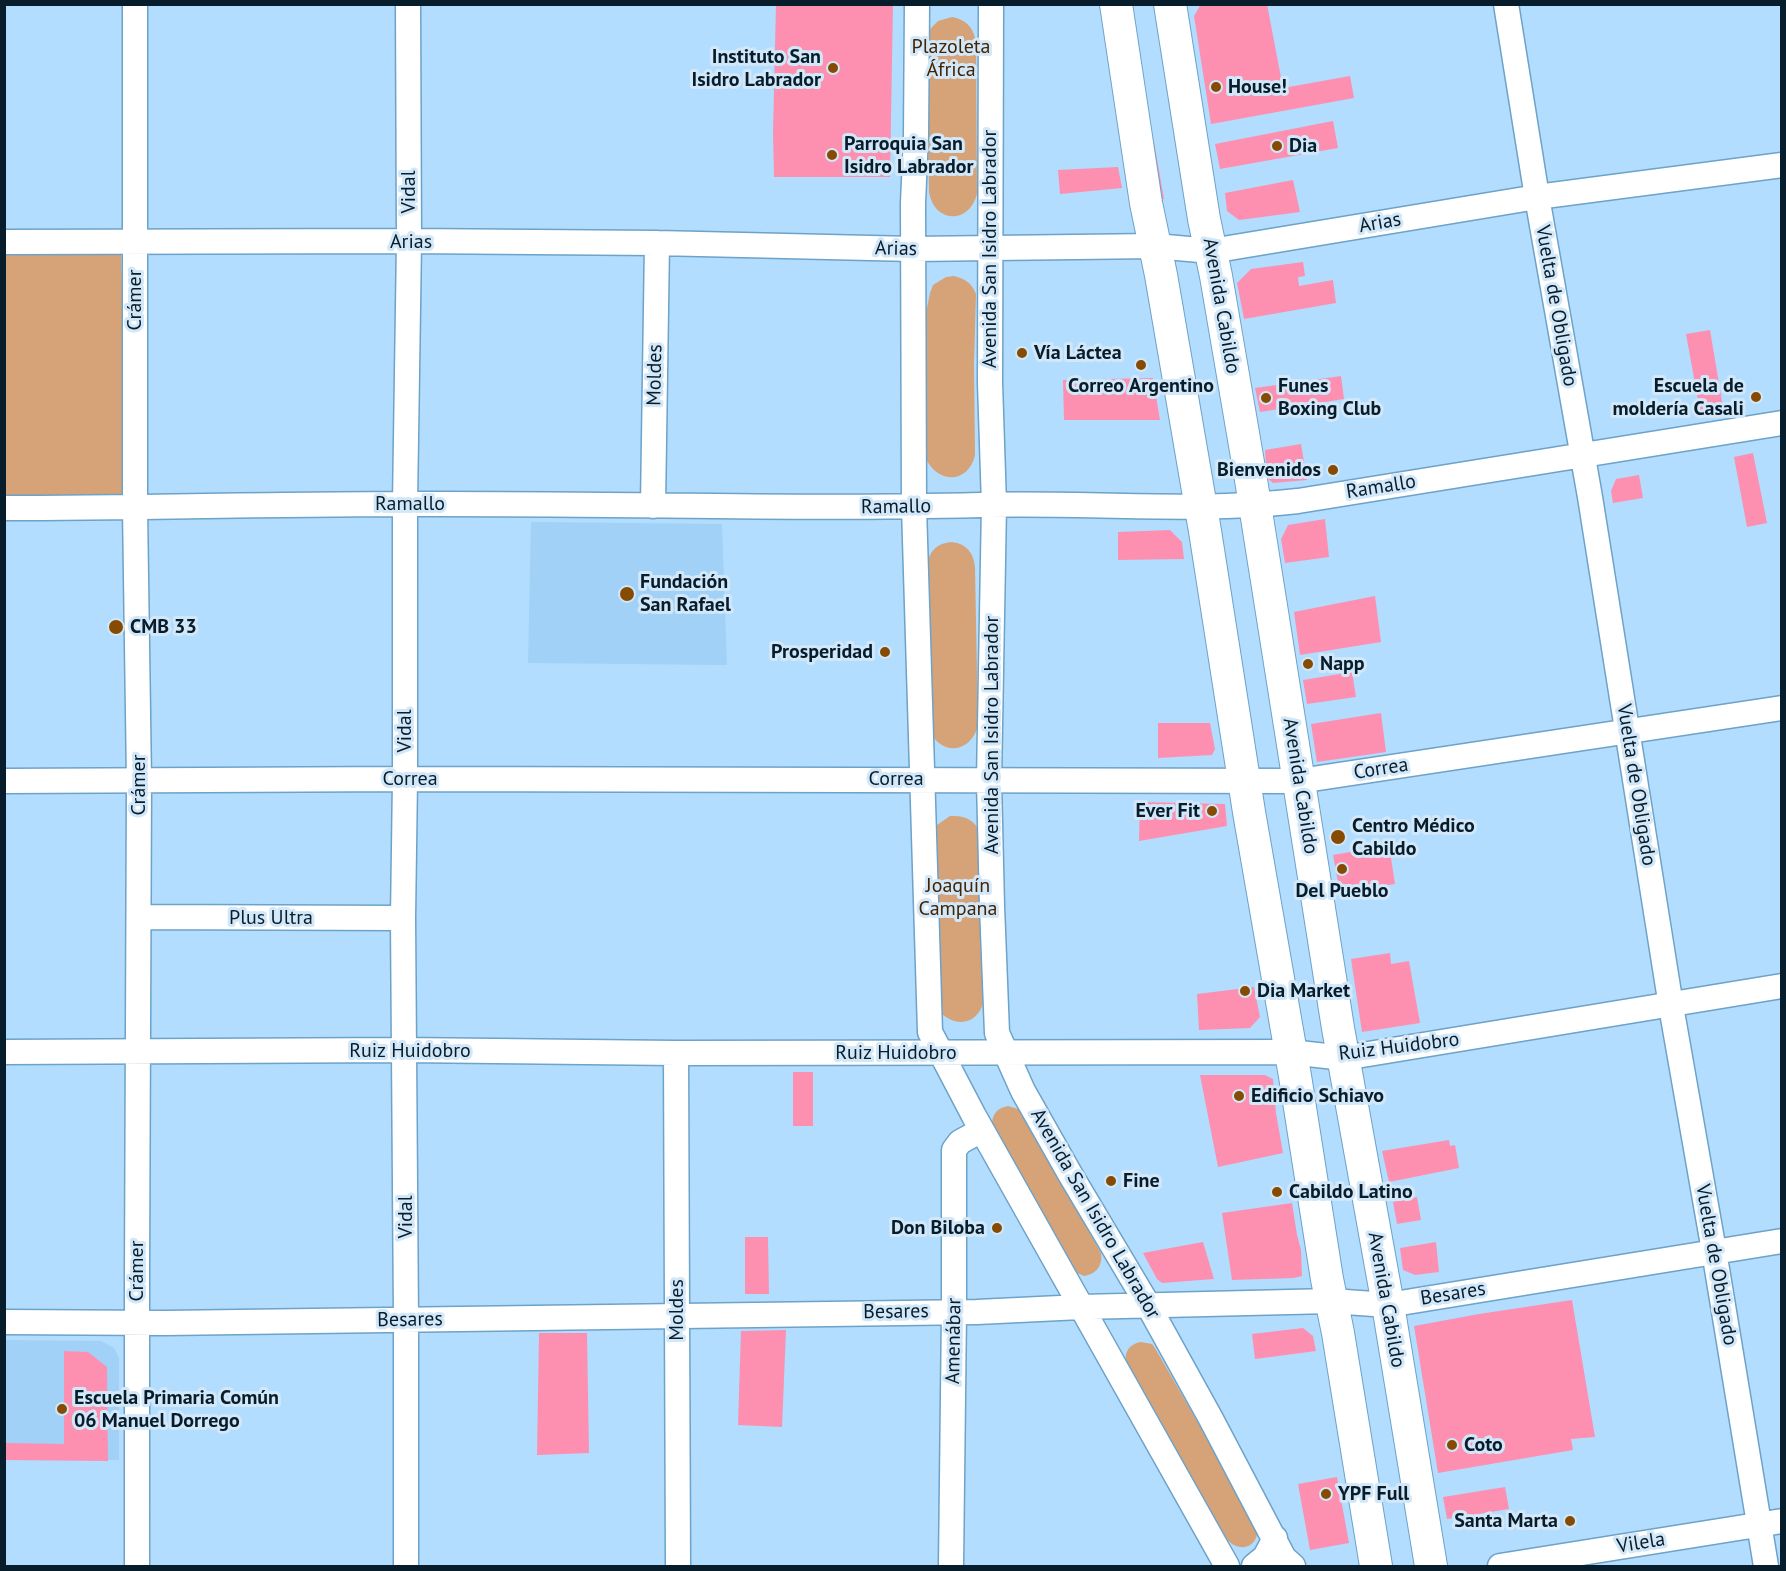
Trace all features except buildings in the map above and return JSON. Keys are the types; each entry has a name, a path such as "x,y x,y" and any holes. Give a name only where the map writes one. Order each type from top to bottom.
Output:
{"main road":[{"name":"Avenida Cabildo","path":"1116,4 1146,203 1155,246 1228,506 1299,781 1431,1566"},
{"name":"Avenida Cabildo","path":"1170,4 1211,251 1245,781 1376,1566"}],"street":[{"name":"Crámer","path":"135,4 135,508 139,781 137,1566"},
{"name":"Vidal","path":"406,1566 403,918 409,241 408,4"},
{"path":"917,4 913,249 914,507 930,1032 982,1130 1227,1566"},
{"name":"Avenida San Isidro Labrador","path":"991,4 990,383 994,505 989,781 997,1033 1004,1052 1040,1122 1148,1305 1275,1539"},
{"name":"Vuelta de Obligado","path":"1506,4 1537,197 1583,454 1671,1005 1714,1251 1770,1522 1766,1566"},
{"name":"Arias","path":"4,242 409,241 657,243 913,249 1155,246 1211,251 1537,197 1782,165"},
{"name":"Moldes","path":"653,506 657,243"},
{"name":"Ramallo","path":"4,508 405,504 1228,506 1298,501 1782,423"},
{"name":"Correa","path":"4,781 922,779 1299,781 1782,708"},
{"name":"Plus Ultra","path":"139,917 403,918"},
{"name":"Ruiz Huidobro","path":"4,1052 404,1050 676,1053 1290,1052 1344,1058 1782,986"},
{"name":"Moldes","path":"676,1053 678,1566"},
{"name":"Amenábar","path":"951,1566 954,1150 960,1142 982,1130"},
{"name":"Besares","path":"4,1322 137,1323 977,1312 1331,1301 1388,1305 1782,1241"},
{"name":"Vilela","path":"1500,1566 1770,1522"},
{"path":"1254,1566 1265,1557 1275,1539"},
{"path":"1275,1539 1284,1558 1293,1566"}],"shaded area":[{"name":"Fundación San Rafael","path":"531,522 722,524 727,665 528,663"},
{"name":"Escuela Primaria Común 06 Manuel Dorrego","path":"5,1340 101,1341 114,1348 119,1358 119,1460 5,1460"}],"green space":[{"name":"Plazoleta África","path":"952,17 962,20 969,26 974,33 976,43 977,194 967,211 952,216 937,210 929,192 927,62 928,33 938,21"},
{"path":"5,253 121,254 128,497 5,495"},
{"path":"954,276 968,282 976,294 975,455 967,471 961,475 947,477 933,469 927,461 924,323 933,285 946,277"},
{"path":"952,542 966,547 971,554 975,568 978,726 969,742 956,748 942,745 930,732 927,566 935,549 942,544"},
{"name":"Joaquín Campana","path":"950,816 969,819 981,834 984,1000 978,1014 961,1022 954,1021 941,1013 934,832 937,825"},
{"path":"1008,1106 1022,1113 1101,1253 1100,1265 1092,1273 1084,1276 1073,1271 992,1125 996,1112"},
{"path":"1141,1342 1152,1344 1155,1348 1257,1525 1256,1539 1248,1546 1237,1546 1226,1538 1127,1367 1128,1350"}],"place":[{"name":"Instituto San Isidro Labrador","path":"833,68"},
{"name":"House!","path":"1216,87"},
{"name":"Dia","path":"1277,146"},
{"name":"Parroquia San Isidro Labrador","path":"832,155"},
{"name":"Vía Láctea","path":"1022,353"},
{"name":"Correo Argentino","path":"1141,365"},
{"name":"Escuela de moldería Casali","path":"1756,397"},
{"name":"Funes Boxing Club","path":"1266,398"},
{"name":"Bienvenidos","path":"1333,470"},
{"name":"Fundación San Rafael","path":"627,594"},
{"name":"CMB 33","path":"116,627"},
{"name":"Prosperidad","path":"885,652"},
{"name":"Napp","path":"1308,664"},
{"name":"Ever Fit","path":"1212,811"},
{"name":"Centro Médico Cabildo","path":"1338,837"},
{"name":"Del Pueblo","path":"1342,869"},
{"name":"Dia Market","path":"1245,991"},
{"name":"Edificio Schiavo","path":"1239,1096"},
{"name":"Fine","path":"1111,1181"},
{"name":"Cabildo Latino","path":"1277,1192"},
{"name":"Don Biloba","path":"997,1228"},
{"name":"Escuela Primaria Común 06 Manuel Dorrego","path":"62,1409"},
{"name":"Coto","path":"1452,1445"},
{"name":"YPF Full","path":"1326,1494"},
{"name":"Santa Marta","path":"1570,1521"}]}
